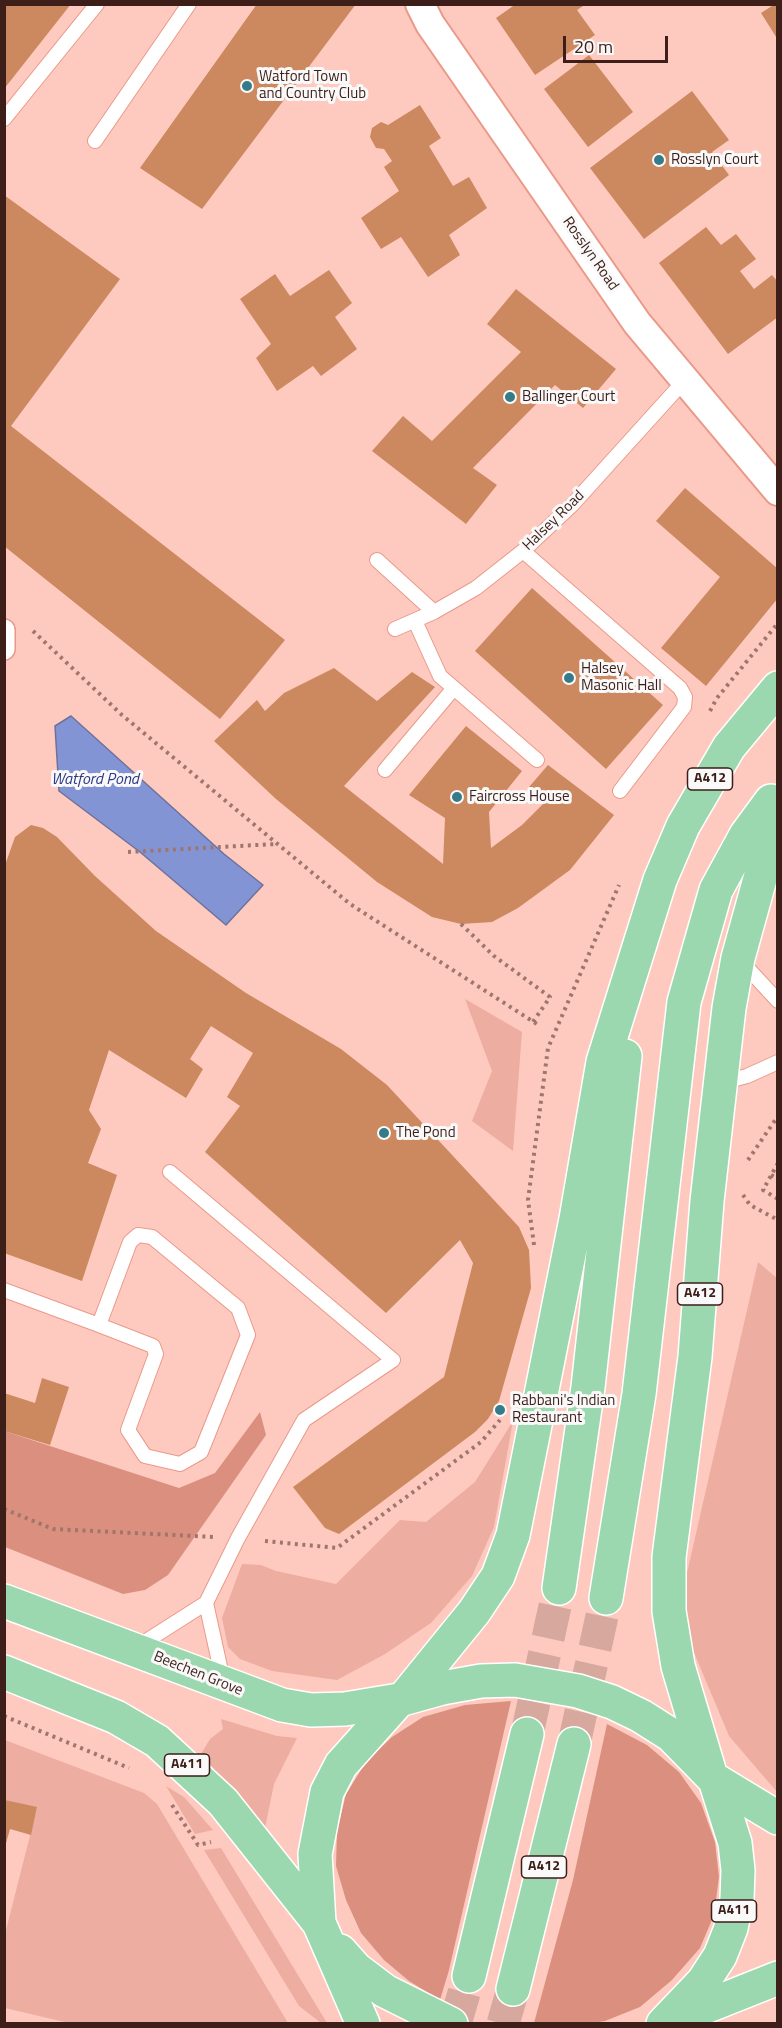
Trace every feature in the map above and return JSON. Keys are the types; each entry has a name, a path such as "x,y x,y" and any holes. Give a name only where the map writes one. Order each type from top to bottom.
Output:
{"main road":[{"name":"A412","path":"402,1699 474,1612 498,1576 513,1535 576,1219 603,1062 660,880 683,826 729,747 777,688"},
{"path":"606,1598 639,1394 684,1002 716,890 746,835 777,792"},
{"name":"A412","path":"713,1777 678,1666 669,1611 669,1568 695,1357 707,1201 720,1083 738,958 777,814"},
{"name":"A412","path":"559,1588 588,1387 628,1035 640,962 660,880"},
{"name":"Beechen Grove","path":"4,1601 282,1705 311,1710 345,1709 402,1699"},
{"name":"A411","path":"4,1672 116,1717 157,1741 223,1802 356,1969 385,1991 451,2024"},
{"name":"A411","path":"402,1699 481,1681 516,1680 578,1691 612,1702 671,1735 713,1777 777,1818"},
{"path":"363,2024 321,1926 315,1854 327,1792 341,1766 402,1699"},
{"name":"A412","path":"469,1976 527,1734"},
{"name":"A412","path":"513,1989 574,1744"},
{"name":"A411","path":"664,2023 703,1982 720,1956 735,1909 738,1870 735,1843 713,1777"},
{"name":"A411","path":"664,2023 777,1978"}],"street":[{"name":"Rosslyn Road","path":"420,4 436,34 637,323 777,491"},
{"path":"4,630 4,649"}],"lane":[{"path":"4,119 97,4"},
{"path":"95,141 189,4"},
{"name":"Halsey Road","path":"395,628 434,612 476,588 523,551 572,505 685,380"},
{"path":"523,551 680,688 685,697 684,707 620,791"},
{"path":"377,560 434,612"},
{"path":"415,621 440,676 537,760"},
{"path":"385,770 454,688"},
{"path":"738,958 777,1001"},
{"path":"720,1083 747,1076 777,1062"},
{"path":"134,1649 206,1603 238,1538 304,1420 393,1360 170,1172"},
{"path":"4,1290 153,1346 156,1354 128,1430 145,1456 180,1464 201,1452 248,1335 238,1308 152,1238 138,1235 130,1242 99,1325"},
{"path":"206,1603 224,1685"}],"path":[{"path":"706,718 717,698 777,623"},
{"path":"31,630 122,715 350,904 540,1026"},
{"path":"128,852 277,844"},
{"path":"535,1253 528,1200 548,1048 621,882"},
{"path":"461,924 494,956 550,997 532,1022"},
{"path":"744,1165 777,1116"},
{"path":"777,1163 763,1190 777,1199"},
{"path":"771,1175 777,1179"},
{"path":"741,1189 743,1197 750,1205 777,1220"},
{"path":"4,1509 53,1529 238,1538 337,1548 481,1442 506,1412"},
{"path":"4,1716 133,1769"},
{"path":"167,1797 198,1845 246,1833"}],"shaded area":[{"path":"465,999 522,1032 513,1151 472,1121 492,1071"},
{"path":"758,1262 778,1279 777,1792 729,1736 690,1643 684,1586"},
{"path":"260,1412 266,1435 168,1575 145,1590 123,1594 5,1547 4,1431 179,1488 215,1473"},
{"path":"513,1421 494,1527 472,1576 431,1623 385,1654 337,1680 272,1671 240,1659 228,1647 222,1618 242,1564 261,1565 276,1571 336,1584 400,1520 426,1522 475,1482"},
{"path":"511,1701 449,1970 440,2000 409,1981 384,1960 361,1933 346,1900 336,1866 337,1831 346,1794 366,1762 392,1737 423,1717 465,1705"},
{"path":"221,1719 277,1736 297,1738 274,1784 265,1828 201,1754 210,1739 223,1729"},
{"path":"607,1724 647,1745 679,1772 701,1803 715,1842 719,1877 714,1915 700,1948 672,1980 640,2007 605,2021 592,2023 534,2023 573,1880"},
{"path":"5,1740 144,1793 157,1804 288,2023 73,2024 5,2008 4,1938 37,1808 5,1800"},
{"path":"166,1786 184,1797 213,1830 195,1834"},
{"path":"221,1848 327,2023 321,2023 299,2006 204,1850"}],"water":[{"name":"Watford Pond","path":"71,716 224,854 263,885 226,925 140,852 59,791 55,726"}],"building":[{"path":"4,4 71,4 4,89"},
{"name":"Watford Town and Country Club","path":"257,4 356,4 202,209 140,168"},
{"path":"516,4 586,4 577,10 595,35 535,75 496,18"},
{"path":"778,4 778,40 761,13"},
{"path":"589,55 633,112 588,147 544,89"},
{"name":"Rosslyn Court","path":"692,91 729,140 712,152 729,175 644,239 590,168"},
{"path":"420,105 441,138 429,146 453,186 469,177 487,208 449,235 460,255 428,277 401,237 381,249 361,218 399,191 384,167 392,161 384,149 376,148 370,137 372,128 381,122 388,125"},
{"path":"4,195 120,279 11,426 285,640 220,719 4,546"},
{"path":"706,227 721,245 736,234 756,259 740,271 754,289 772,275 778,282 778,317 728,354 659,263"},
{"path":"329,270 352,303 335,317 357,349 321,376 313,366 277,391 256,358 271,344 240,299 275,274 290,296"},
{"name":"Ballinger Court","path":"516,289 616,369 583,408 555,385 473,468 497,485 466,524 372,451 403,416 432,441 521,352 487,324"},
{"path":"685,488 778,569 778,598 706,686 661,648 720,577 656,521"},
{"name":"Halsey Masonic Hall","path":"532,588 663,705 606,769 475,651"},
{"name":"Faircross House","path":"334,668 377,701 412,672 435,687 344,786 443,864 445,818 409,795 466,726 522,771 489,812 491,848 522,825 547,800 529,787 548,765 614,815 570,870 518,908 492,922 461,924 432,917 377,882 276,799 214,741 257,700 265,711 284,693"},
{"path":"31,825 43,828 57,837 95,876 156,931 246,993 341,1049 387,1085 519,1227 529,1250 531,1288 499,1401 488,1419 475,1432 339,1534 325,1528 293,1487 444,1377 473,1263 460,1240 386,1313 205,1152 240,1106 227,1097 253,1053 211,1026 190,1059 203,1069 186,1098 109,1050 89,1110 101,1129 88,1163 117,1175 82,1281 4,1253 4,868 15,837"},
{"path":"42,1378 69,1387 50,1445 4,1431 4,1393 35,1403"},
{"path":"5,1800 37,1807 31,1835 10,1829 5,1847"}],"tunnel":[{"path":"527,1734 559,1588"},
{"path":"574,1744 606,1598"},
{"path":"455,2024 469,1976"},
{"path":"503,2024 513,1989"}],"place":[{"name":"Watford Town and Country Club","path":"247,86"},
{"name":"Rosslyn Court","path":"659,160"},
{"name":"Ballinger Court","path":"510,397"},
{"name":"Halsey Masonic Hall","path":"569,678"},
{"name":"Faircross House","path":"457,797"},
{"name":"The Pond","path":"384,1133"},
{"name":"Rabbani's Indian Restaurant","path":"500,1410"}]}
